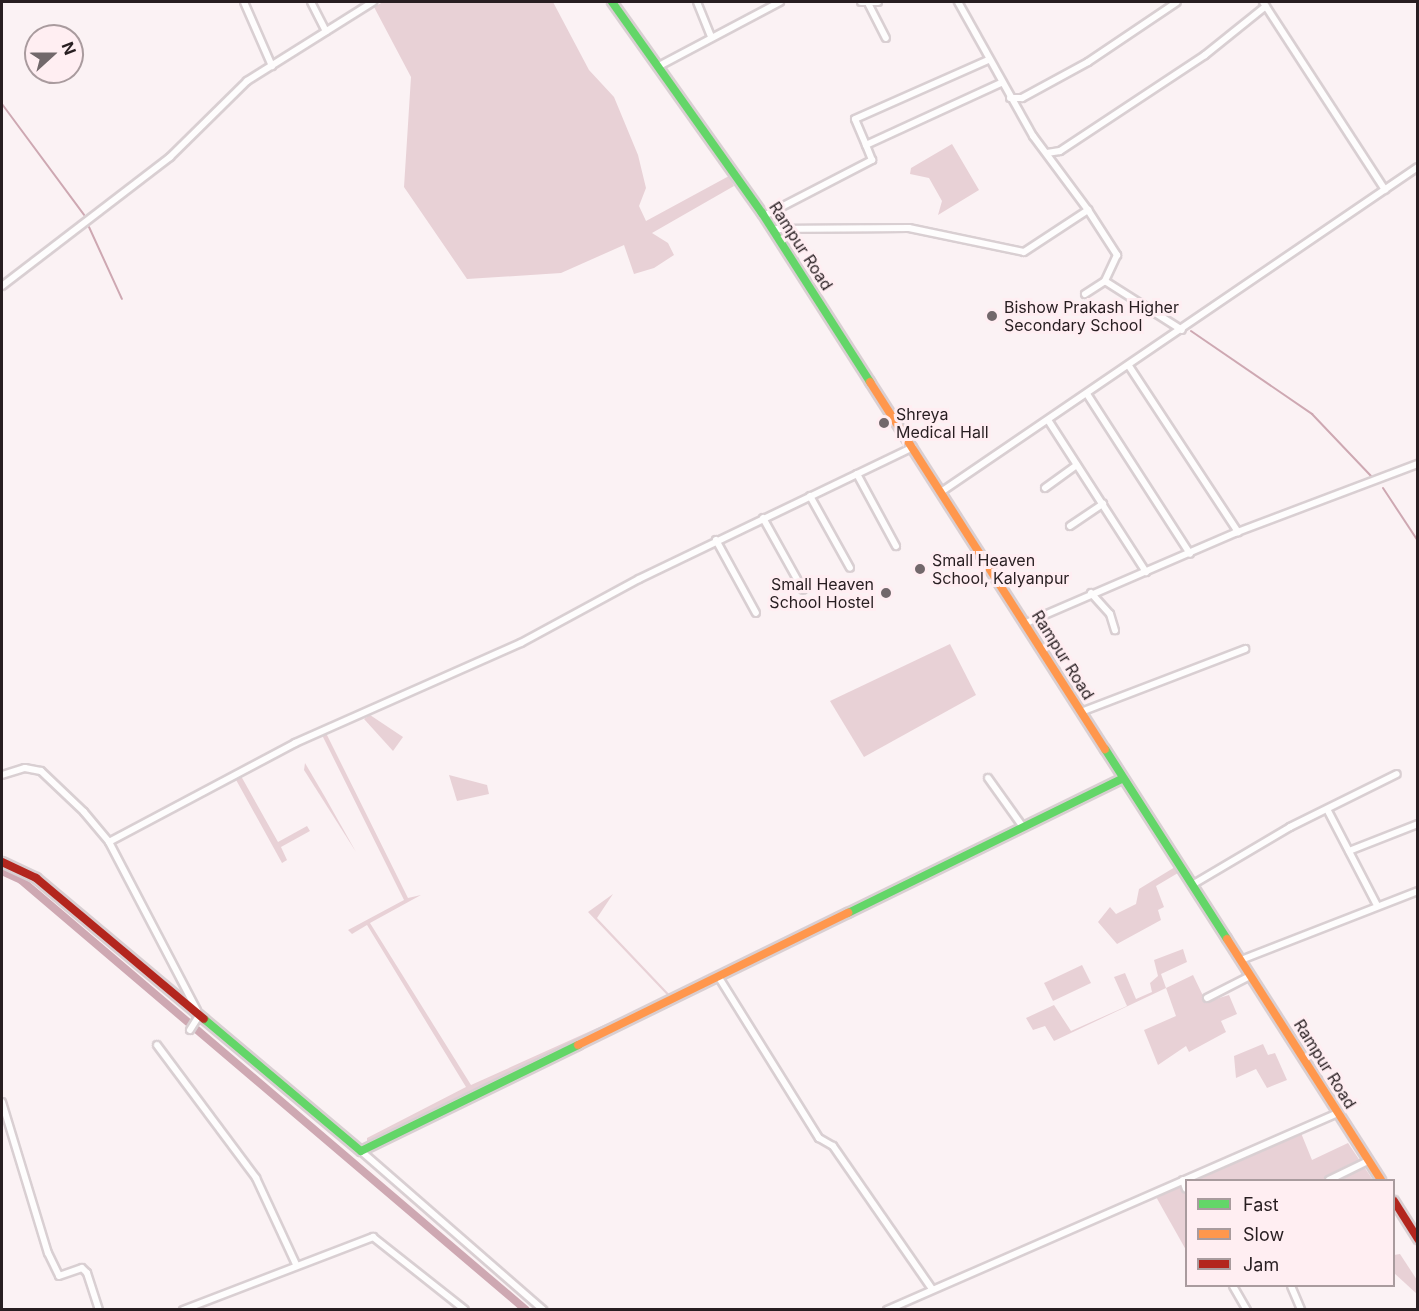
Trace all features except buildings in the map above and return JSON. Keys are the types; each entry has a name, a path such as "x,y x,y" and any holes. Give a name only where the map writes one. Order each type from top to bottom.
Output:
{"main road":[{"name":"Rampur Road","path":"612,2 764,216 1380,1179"},
{"path":"2,862 36,878 361,1151 1123,778"},
{"path":"1395,1203 1418,1239"}],"street":[{"path":"244,2 272,66"},
{"path":"311,2 326,31"},
{"path":"2,286 170,157 247,81 374,2"},
{"path":"697,2 711,37"},
{"path":"659,66 780,2"},
{"path":"861,2 869,5 878,2"},
{"path":"958,2 1010,98 1117,255 1105,281 1085,294"},
{"path":"1010,98 1022,98 1088,62 1177,2"},
{"path":"1046,153 1062,150 1205,55 1264,4 1385,190"},
{"path":"869,5 886,38"},
{"path":"764,216 872,160 855,119 988,60"},
{"path":"866,145 1001,83"},
{"path":"1060,170 1062,150"},
{"path":"941,492 1130,366 1418,167"},
{"path":"772,229 909,228 1024,252 1088,210"},
{"path":"1105,281 1182,330"},
{"path":"1130,366 1238,532"},
{"path":"1088,394 1190,554"},
{"path":"1048,420 1146,572"},
{"path":"109,842 295,743 521,643 716,540 913,447"},
{"path":"1026,623 1091,593 1190,554 1238,532 1418,464"},
{"path":"1045,488 1077,465"},
{"path":"857,474 896,546"},
{"path":"810,496 850,568"},
{"path":"1070,526 1103,504"},
{"path":"763,518 802,590"},
{"path":"716,540 756,613"},
{"path":"1091,593 1110,614 1115,630"},
{"path":"1081,712 1245,649"},
{"path":"2,775 25,768 41,771 109,842 199,1017 190,1030"},
{"path":"1192,885 1397,774"},
{"path":"988,778 1023,827"},
{"path":"1328,811 1377,905"},
{"path":"1350,851 1418,824"},
{"path":"1241,960 1377,905 1418,891"},
{"path":"718,976 819,1138 833,1146 932,1290"},
{"path":"1207,998 1250,976"},
{"path":"157,1045 256,1178 296,1264"},
{"path":"2,1102 48,1253 59,1276 82,1268 87,1273 99,1310"},
{"path":"1185,1179 1338,1113"},
{"path":"361,1151 543,1310"},
{"path":"1331,1179 1368,1161"},
{"path":"887,1310 1183,1180 1185,1186"},
{"path":"183,1310 296,1264 373,1237 465,1310"},
{"path":"1234,1287 1248,1310"},
{"path":"1290,1287 1301,1310"}],"shaded area":[{"path":"383,2 553,2 589,70 614,97 638,155 646,188 639,206 646,221 729,176 734,186 652,233 668,243 674,255 654,268 634,274 624,245 561,273 467,279 404,187 411,77 374,7"},
{"path":"952,144 979,190 938,215 942,201 929,178 910,174 911,168"},
{"path":"950,644 976,695 864,757 830,701"},
{"path":"370,715 403,737 393,751 364,719"},
{"path":"326,733 408,898 421,895 370,923 471,1085 668,996 588,912 613,894 597,918 671,996 367,1142 367,1138 466,1087 367,925 352,934 348,930 404,900 322,735"},
{"path":"305,763 325,797 356,852 304,770"},
{"path":"449,775 487,785 489,794 457,801"},
{"path":"241,776 278,842 307,826 310,831 281,847 287,860 282,863 235,778"},
{"path":"1175,867 1178,873 1156,886 1164,907 1158,910 1161,920 1117,944 1098,922 1110,907 1116,914 1136,904 1139,889"},
{"path":"1183,949 1187,962 1161,974 1166,988 1054,1041 1045,1026 1033,1030 1026,1018 1054,1005 1071,1031 1127,1006 1114,977 1125,973 1136,999 1152,992 1150,983 1158,976 1154,960"},
{"path":"1082,965 1091,983 1053,1001 1044,983"},
{"path":"1193,975 1206,1002 1229,995 1237,1014 1221,1021 1226,1032 1189,1052 1186,1046 1158,1065 1144,1030 1176,1016 1166,988"},
{"path":"1263,1044 1268,1055 1275,1053 1287,1080 1267,1088 1256,1069 1236,1078 1234,1056"},
{"path":"1301,1133 1312,1160 1348,1143 1372,1179 1192,1179"},
{"path":"1185,1182 1185,1248 1155,1195"},
{"path":"1400,1254 1417,1280 1417,1294 1395,1274 1395,1255"}],"waterway":[{"path":"2,104 84,215"},
{"path":"89,227 122,299"},
{"path":"1191,331 1312,414 1372,477"},
{"path":"1383,488 1418,541"},
{"path":"2,871 21,880 526,1310"}],"traffic: fast":[{"path":"612,2 762,213 870,382"},
{"path":"1105,749 1227,939"},
{"path":"848,913 1123,778"},
{"path":"204,1019 361,1151 578,1045"}],"traffic: slow":[{"path":"870,382 1105,749"},
{"path":"578,1045 848,913"},
{"path":"1227,939 1380,1179"}],"traffic: jam":[{"path":"2,862 36,878 204,1019"},
{"path":"1395,1203 1418,1239"}],"place":[{"name":"Bishow Prakash Higher Secondary School","path":"992,316"},
{"name":"Shreya Medical Hall","path":"884,423"},
{"name":"Small Heaven School, Kalyanpur","path":"920,569"},
{"name":"Small Heaven School Hostel","path":"886,593"}]}
